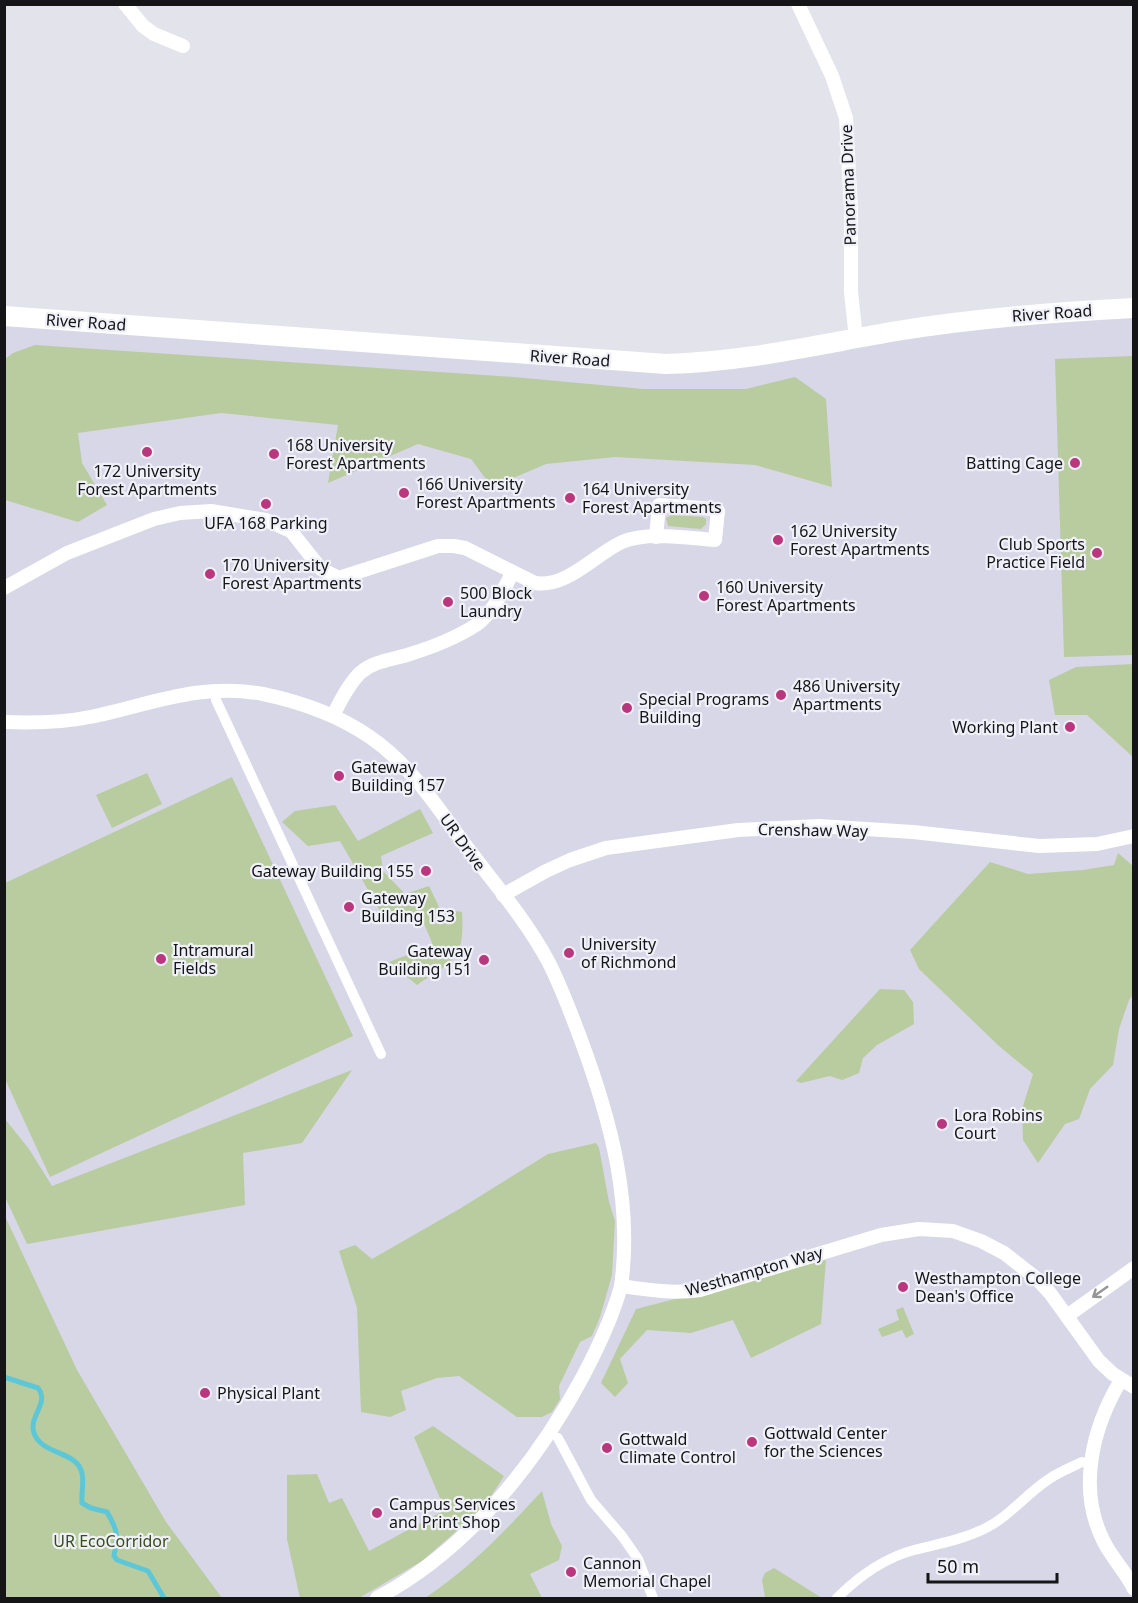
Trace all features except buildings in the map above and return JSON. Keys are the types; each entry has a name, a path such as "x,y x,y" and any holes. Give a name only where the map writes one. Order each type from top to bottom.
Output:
{"main road":[{"name":"River Road","path":"4,316 666,364 739,359 971,320 1049,312 1134,308"}],"street":[{"path":"125,4 143,26 154,34 183,46"},
{"name":"Panorama Drive","path":"798,4 832,76 846,118 851,210 850,292 856,339"},
{"path":"4,588 67,553 154,519 180,513 212,511 266,520 291,531 321,569 339,578 438,546 454,546 465,548 535,583 551,583 564,578 622,542 644,536 656,537 715,540 718,511 659,505 656,537"},
{"path":"333,716 349,686 372,664 421,650 476,625 491,609 513,572"},
{"name":"UR Drive","path":"4,722 36,723 74,720 171,696 212,690 245,691 305,705 333,716 369,736 408,770 535,939 548,961 569,1010 602,1101 618,1171 623,1201 625,1242 621,1286"},
{"path":"216,700 381,1054"},
{"name":"Crenshaw Way","path":"503,895 554,867 606,848 738,830 819,826 913,832 1039,846 1097,844 1134,836"},
{"name":"Westhampton Way","path":"621,1286 674,1293 700,1290 881,1235 937,1228 968,1236 1004,1253 1043,1285 1100,1361 1127,1384 1110,1398 1098,1433 1092,1457 1090,1496 1096,1523 1104,1543 1134,1589"},
{"path":"1067,1316 1134,1268"},
{"path":"377,1599 421,1570 466,1533 530,1462 567,1408 603,1338 621,1286"},
{"path":"558,1438 591,1500 622,1536 638,1559 653,1599"},
{"path":"837,1599 859,1578 892,1558 912,1550 952,1542 986,1528 1003,1518 1050,1478 1082,1462"}],"shaded area":[{"name":"University of Richmond","path":"1133,308 1133,1598 43,1598 4,1543 4,316 666,364"}],"green space":[{"path":"35,345 514,377 643,389 746,389 795,377 826,399 832,487 755,465 615,457 546,464 492,487 471,459 418,444 328,483 338,425 221,413 78,433 82,463 107,505 78,522 5,500 5,359 13,353"},
{"name":"Club Sports Practice Field","path":"1133,356 1133,655 1064,657 1055,359"},
{"path":"672,515 703,517 706,519 706,524 701,529 668,526 666,518"},
{"path":"1133,664 1133,757 1087,715 1055,715 1049,680 1076,667"},
{"path":"147,773 162,804 112,828 96,795"},
{"name":"Intramural Fields","path":"232,777 353,1036 50,1177 5,1079 5,883"},
{"path":"335,805 358,841 420,809 433,833 381,856 383,871 405,894 429,886 440,909 462,912 459,950 448,964 417,985 389,962 433,945 420,914 387,923 340,841 308,846 282,822 295,811"},
{"path":"1118,853 1133,866 1133,995 1119,1029 1113,1065 1090,1089 1079,1119 1065,1124 1038,1163 1023,1140 1022,1109 1033,1074 999,1046 919,969 910,950 990,862 1028,874 1114,865"},
{"path":"880,989 904,990 913,1002 914,1024 877,1045 863,1058 859,1073 842,1080 830,1076 801,1083 796,1081"},
{"path":"352,1070 302,1143 243,1153 245,1205 27,1244 5,1197 5,1119 29,1149 52,1186"},
{"path":"596,1143 615,1221 612,1275 592,1336 580,1342 559,1386 560,1399 552,1412 542,1417 517,1417 459,1376 437,1378 401,1391 406,1410 390,1417 361,1412 357,1308 339,1251 355,1245 372,1259 461,1208 548,1154"},
{"name":"UR EcoCorridor","path":"4,1214 77,1370 166,1522 222,1598 5,1598"},
{"path":"826,1260 821,1324 751,1358 733,1320 691,1333 647,1330 620,1359 628,1383 615,1397 601,1383 636,1309"},
{"path":"903,1307 914,1334 906,1338 902,1330 882,1337 878,1329 899,1320 896,1310"},
{"path":"433,1426 504,1476 484,1507 422,1561 359,1598 300,1598 287,1539 287,1475 317,1474 329,1503 342,1498 369,1551 445,1510 414,1437"},
{"path":"542,1491 551,1524 562,1546 559,1560 530,1574 542,1598 425,1598 472,1562"},
{"path":"774,1568 822,1598 765,1597 762,1580 765,1573"}],"waterway":[{"path":"4,1377 38,1388 42,1399 33,1427 38,1440 77,1464 83,1478 82,1503 107,1512 113,1524 116,1533 114,1556 117,1560 148,1571 164,1598"}],"place":[{"name":"172 University Forest Apartments","path":"147,452"},
{"name":"168 University Forest Apartments","path":"274,454"},
{"name":"Batting Cage","path":"1075,463"},
{"name":"166 University Forest Apartments","path":"404,493"},
{"name":"164 University Forest Apartments","path":"570,498"},
{"name":"UFA 168 Parking","path":"266,504"},
{"name":"162 University Forest Apartments","path":"778,540"},
{"name":"Club Sports Practice Field","path":"1097,553"},
{"name":"170 University Forest Apartments","path":"210,574"},
{"name":"160 University Forest Apartments","path":"704,596"},
{"name":"500 Block Laundry","path":"448,602"},
{"name":"486 University Apartments","path":"781,695"},
{"name":"Special Programs Building","path":"627,708"},
{"name":"Working Plant","path":"1070,727"},
{"name":"Gateway Building 157","path":"339,776"},
{"name":"Gateway Building 155","path":"426,871"},
{"name":"Gateway Building 153","path":"349,907"},
{"name":"University of Richmond","path":"569,953"},
{"name":"Intramural Fields","path":"161,959"},
{"name":"Gateway Building 151","path":"484,960"},
{"name":"Lora Robins Court","path":"942,1124"},
{"name":"Westhampton College Dean's Office","path":"903,1287"},
{"name":"Physical Plant","path":"205,1393"},
{"name":"Gottwald Center for the Sciences","path":"752,1442"},
{"name":"Gottwald Climate Control","path":"607,1448"},
{"name":"Campus Services and Print Shop","path":"377,1513"},
{"name":"Cannon Memorial Chapel","path":"571,1572"}]}
